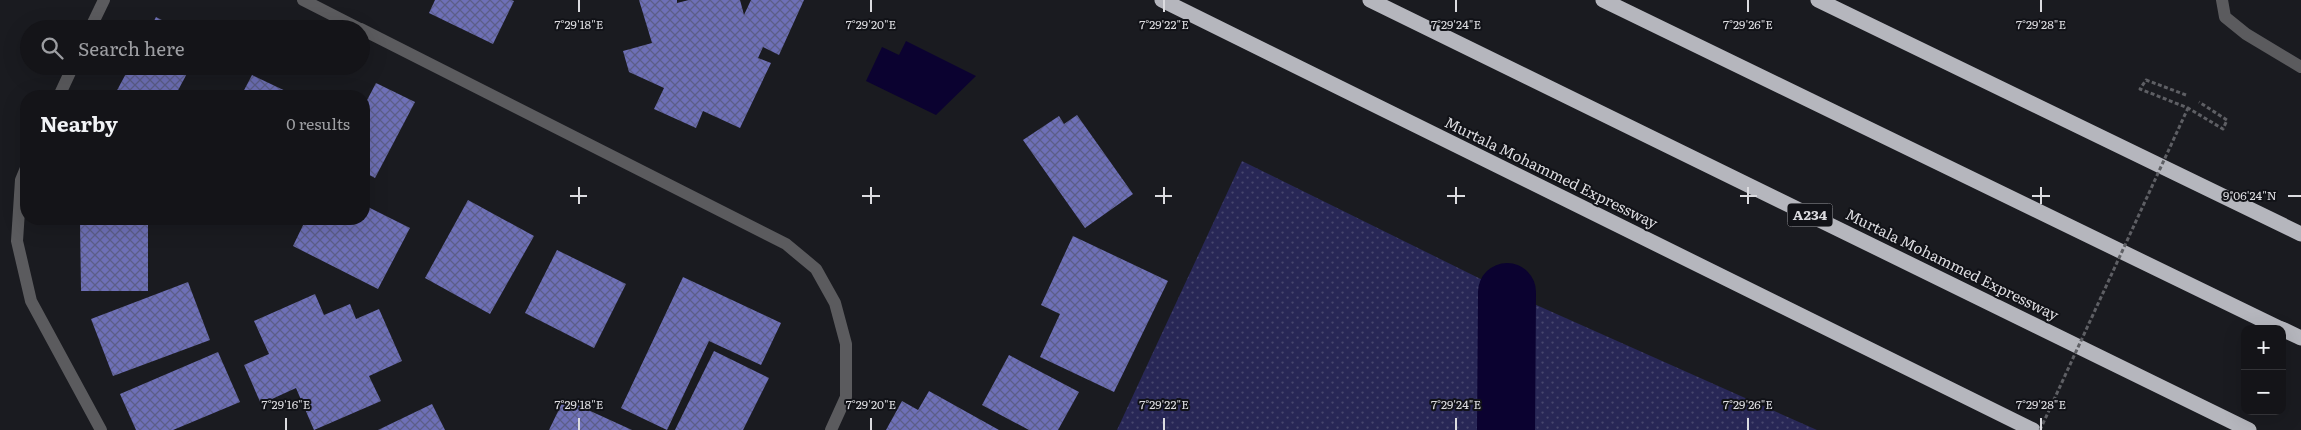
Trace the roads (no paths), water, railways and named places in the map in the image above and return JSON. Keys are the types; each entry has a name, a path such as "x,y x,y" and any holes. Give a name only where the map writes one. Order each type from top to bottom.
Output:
{"highway":[{"name":"Murtala Mohammed Expressway","path":"1162,0 2033,430"},
{"name":"Murtala Mohammed Expressway","path":"1370,0 2250,430"},
{"path":"1603,0 2274,325"},
{"path":"1818,0 2301,234"},
{"path":"2286,331 2301,338"}],"street":[{"path":"94,20 104,0"},
{"path":"303,0 343,20"},
{"path":"2222,0 2225,17 2246,34 2301,67"},
{"path":"370,34 786,244 816,269 835,303 846,344 846,397 831,430"},
{"path":"62,90 69,75"},
{"path":"20,180 17,241 31,302 101,430"}],"waterway":[{"path":"1506,430 1507,292"}]}
